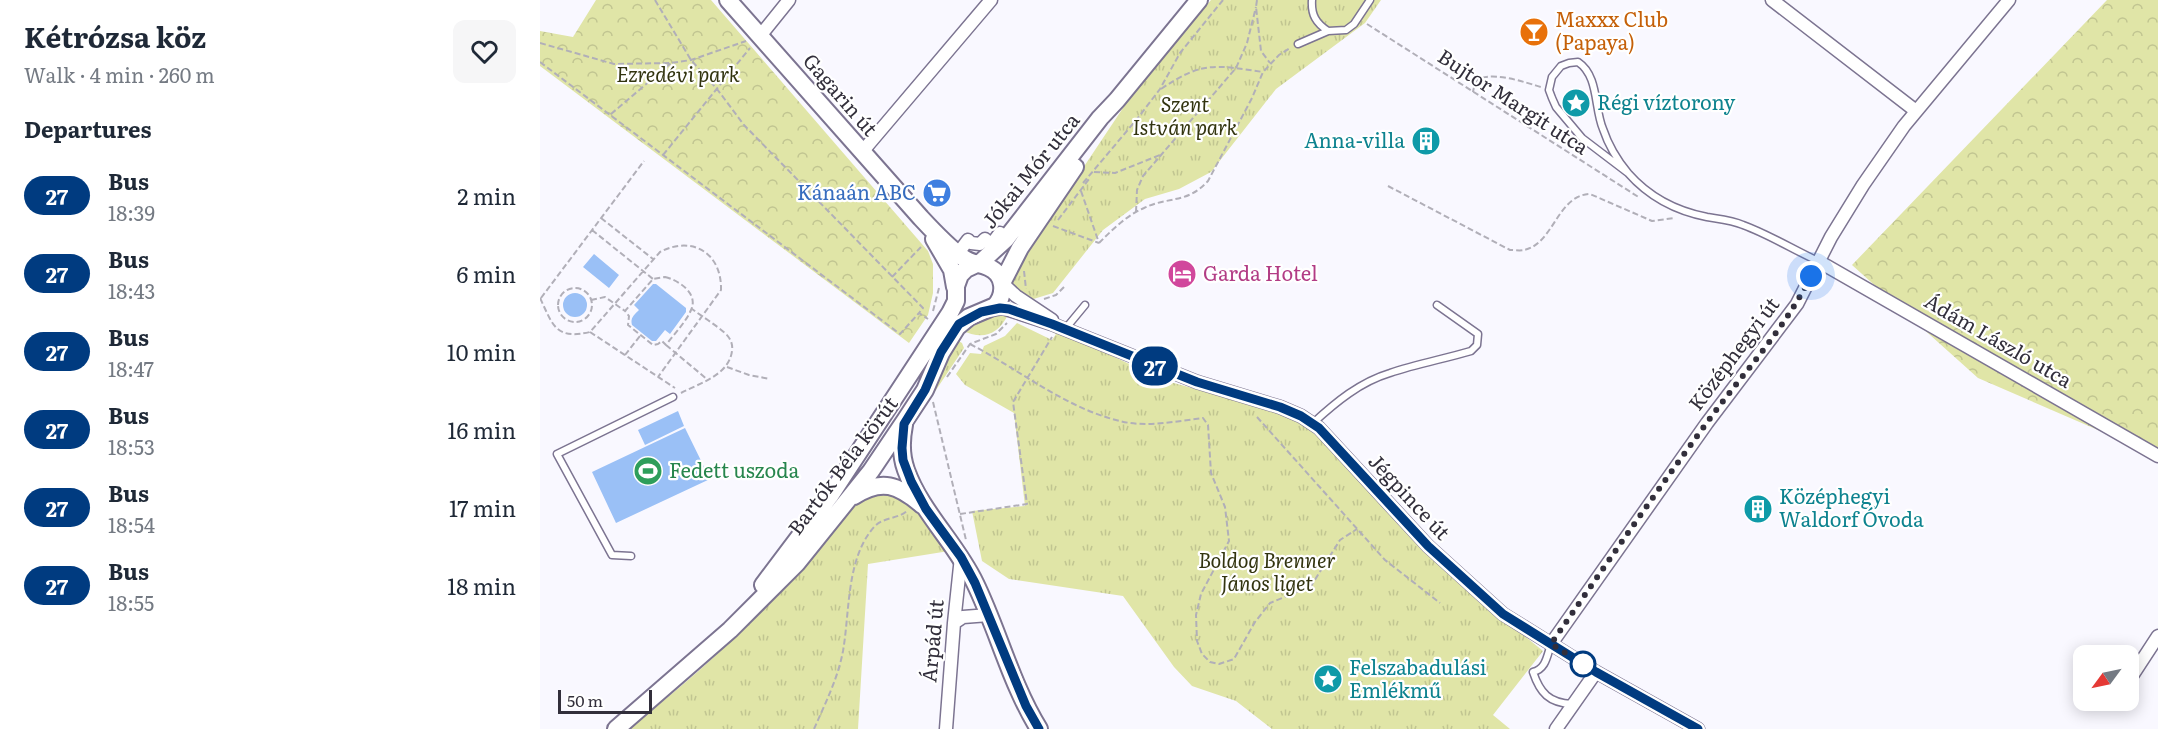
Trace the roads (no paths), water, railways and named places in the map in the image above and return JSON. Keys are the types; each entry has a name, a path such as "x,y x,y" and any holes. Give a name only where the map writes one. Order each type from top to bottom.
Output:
{"street":[{"name":"Gagarin út","path":"728,0 921,218 957,253 976,265 992,269 1002,283"},
{"path":"760,36 789,0"},
{"path":"862,152 991,0"},
{"name":"Jókai Mór utca","path":"976,265 1006,239 1100,118 1199,0"},
{"path":"1772,0 1916,111"},
{"name":"Középhegyi út","path":"1551,644 1707,423 1797,304 1818,261 1863,185 1916,111 2009,0"},
{"name":"Jókai Mór utca","path":"1002,283 1020,248 1117,100"},
{"path":"962,248 968,240 971,243 980,244 985,239 991,245 1019,210 1053,179"},
{"name":"Gagarin út","path":"921,218 950,265 950,288"},
{"name":"Ádám László utca","path":"1818,261 2158,456"},
{"name":"Bartók Béla körút","path":"692,664 741,611 787,555 860,450 953,308 950,288 961,273 976,265"},
{"name":"Jégpince út","path":"1002,283 1025,303 1070,330"},
{"name":"Bartók Béla körút","path":"616,729 730,630 778,583 876,463 925,390 941,352 957,327 966,319 995,306 1001,298 1002,283"},
{"path":"950,288 966,308 985,311"},
{"name":"Jégpince út","path":"985,311 1009,309 1070,330 1197,382 1280,407 1301,416 1319,428 1428,546 1503,614 1551,644 1593,676 1698,729"},
{"path":"906,419 902,437 904,464 911,481 929,512 961,557 989,615 1026,706 1039,729"},
{"path":"860,450 876,463 899,489 929,512"},
{"path":"846,502 871,487 886,485 899,489"},
{"name":"Árpád út","path":"946,729 961,557"},
{"path":"954,623 963,617 989,615"},
{"path":"2139,665 2158,636"},
{"path":"1556,729 1593,676"}],"lane":[{"path":"1312,0 1312,13 1318,24 1328,31"},
{"path":"1362,0 1363,9"},
{"path":"1298,44 1328,31 1346,30 1359,19 1370,0"},
{"path":"1628,173 1602,129 1592,78 1584,66 1578,62 1561,66 1552,77 1549,90 1556,107 1582,138 1656,198 1671,207 1742,224 1818,261"},
{"path":"1070,330 1085,305"},
{"path":"1312,424 1335,402 1365,383 1390,373 1471,351 1477,345 1478,333 1437,305"},
{"path":"631,556 612,555 557,454 673,398"},
{"path":"1551,644 1545,663 1539,670 1533,672 1538,685 1544,695 1553,701 1575,704"}],"water":[{"path":"594,254 619,275 609,288 583,267"},
{"path":"653,284 686,308 686,312 670,334 665,330 656,341 652,341 632,325 633,317 639,310 634,305"},
{"path":"575,293 580,294 586,300 586,310 580,316 575,317 570,316 564,310 563,305 564,300 570,294"},
{"path":"678,411 684,426 645,445 638,430"},
{"path":"685,428 710,479 616,523 592,472"}],"place":[{"name":"Maxxx Club (Papaya)","path":"1534,32"},
{"name":"Régi víztorony","path":"1576,103"},
{"name":"Anna-villa","path":"1426,141"},
{"name":"Kánaán ABC","path":"937,193"},
{"name":"Garda Hotel","path":"1182,274"},
{"name":"Fedett uszoda","path":"648,471"},
{"name":"Középhegyi Waldorf Óvoda","path":"1758,509"},
{"name":"Felszabadulási Emlékmű","path":"1328,679"}],"park label":[{"name":"Ezredévi park","path":"678,75"},
{"name":"Szent István park","path":"1185,116"},
{"name":"Boldog Brenner János liget","path":"1267,572"}]}
